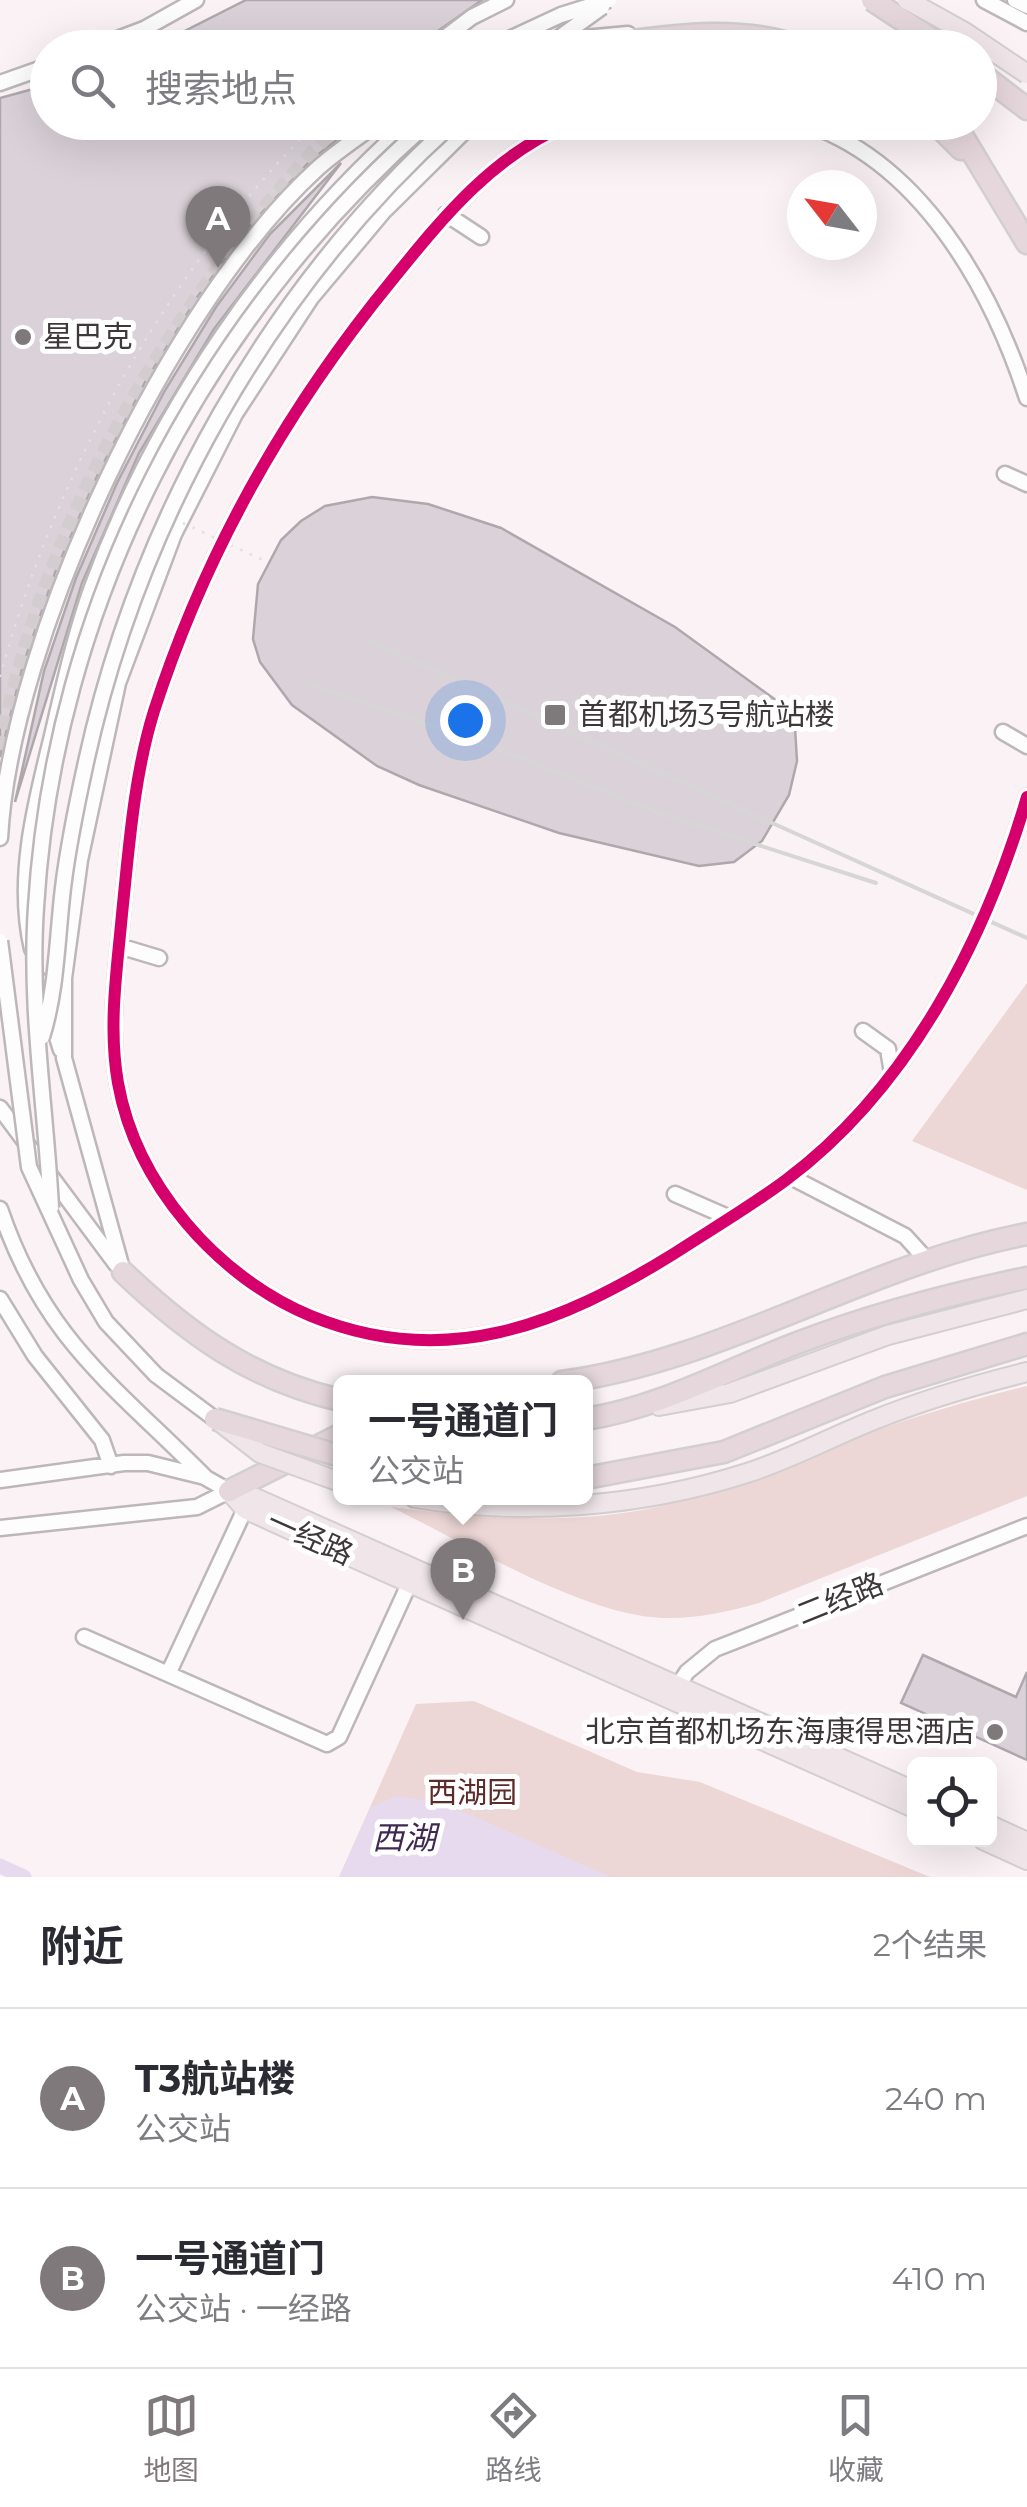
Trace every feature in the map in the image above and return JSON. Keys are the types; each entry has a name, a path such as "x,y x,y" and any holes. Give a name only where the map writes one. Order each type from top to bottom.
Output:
{"highway":[{"path":"872,0 917,30"},
{"path":"915,0 924,30"},
{"path":"997,86 1027,109"},
{"path":"952,140 1027,214"},
{"path":"964,140 1027,243"},
{"path":"591,1375 687,1352 925,1258 1027,1234"},
{"path":"123,1272 206,1344 295,1388 333,1398"},
{"path":"593,1418 648,1407 720,1374 860,1321 1027,1278"},
{"path":"593,1477 724,1452 895,1383 1027,1344"},
{"path":"295,1388 333,1392"},
{"path":"215,1419 333,1454"},
{"path":"230,1491 333,1439"}],"main road":[{"path":"907,0 963,30"},
{"path":"997,53 1027,74"},
{"path":"648,1407 730,1392 888,1336 1027,1299"},
{"path":"593,1503 711,1483 773,1464 911,1406 1027,1372"},
{"path":"215,1419 260,1454 333,1480"},
{"name":"一经路","path":"230,1491 245,1509 410,1582 907,1788"},
{"name":"一经路","path":"230,1491 251,1496 674,1690 907,1805"},
{"path":"997,1828 1027,1842"},
{"path":"997,1846 1027,1860"}],"street":[{"path":"144,30 194,0"},
{"path":"455,30 506,0"},
{"path":"566,30 612,0"},
{"path":"528,30 561,14 612,0"},
{"path":"984,0 1027,24"},
{"path":"1015,0 1027,6"},
{"path":"0,82 30,72"},
{"path":"0,838 2,802 25,697 84,533 136,424 198,317 276,213 319,167 355,140"},
{"path":"123,1272 64,1058 45,1010 23,911 32,826 69,663 92,588 125,508 166,426 248,302 324,206 392,140"},
{"path":"52,1208 34,944 47,810 81,661 124,540 174,435 238,332 344,204 410,140"},
{"path":"41,1044 52,1003 68,856 106,674 160,530 227,404 289,309 368,210 436,140"},
{"path":"64,1058 64,978 80,860 118,683 174,534 235,414 311,298 384,210 456,140"},
{"path":"534,140 493,170 446,214 308,393 250,484 193,606 152,716 130,838 112,1023 118,1084 134,1138 164,1194 200,1239 244,1276 293,1308 348,1331 402,1342 463,1340 522,1328 605,1296 792,1176 892,1073 972,948 1001,883 1027,797"},
{"path":"838,140 858,150 899,183 948,235 986,294 1027,398"},
{"path":"446,214 481,238"},
{"path":"1004,474 1027,484"},
{"path":"1002,732 1027,746"},
{"path":"0,941 29,1167 52,1208 81,1280 113,1330 156,1374 215,1419"},
{"path":"119,946 159,958"},
{"path":"863,1031 888,1049 892,1073"},
{"path":"0,1108 123,1272"},
{"path":"792,1176 905,1236 925,1258"},
{"path":"674,1194 730,1218"},
{"path":"0,1209 17,1260 46,1312 118,1395 206,1478"},
{"path":"0,1300 35,1356 102,1440 111,1466"},
{"path":"0,1480 148,1463 206,1478 230,1491"},
{"path":"0,1528 197,1506 230,1491"},
{"path":"169,1672 245,1509"},
{"name":"二经路","path":"674,1690 715,1649 1027,1526"},
{"path":"84,1638 169,1672 322,1744 333,1742 343,1730 410,1582"}],"path":[{"path":"0,676 34,570 92,435 122,381 218,235 301,140"},
{"path":"180,522 267,562"}],"green space":[{"path":"1027,983 1027,1190 912,1141"},
{"path":"1027,1386 1027,1496 759,1603 714,1614 652,1617 607,1608 544,1584 391,1507 548,1518 642,1510 728,1487 906,1420"},
{"name":"西湖园","path":"474,1701 637,1772 700,1782 930,1877 339,1877 416,1704"}],"water":[{"name":"西湖","path":"397,1796 443,1803 611,1877 339,1877 371,1807"}],"building":[{"path":"246,0 482,0 439,30 187,30"},
{"path":"30,90 30,140 337,140 311,160 254,221 198,296 145,382 98,474 56,570 23,665 0,757 0,98"},
{"path":"341,163 214,329 139,453 82,583 15,802 44,671 76,578 117,483 164,392 216,307 270,234"},
{"path":"372,497 428,504 501,528 675,627 780,703 795,728 797,761 789,795 762,841 734,862 699,866 559,833 419,785 377,766 292,705 260,662 253,639 258,584 281,540 301,521 325,506"},
{"name":"北京首都机场东海康得思酒店","path":"923,1655 1016,1697 1027,1672 1027,1760 901,1703"}],"waterway":[{"path":"0,1866 24,1877"}],"tunnel":[{"path":"0,750 21,662 49,576 84,493 125,412 224,260 324,140"}],"railway":[{"path":"369,641 1027,938"},
{"path":"310,685 482,743 662,814 876,883"}],"cycle path":[{"path":"537,140 473,188 432,232 319,378 224,539 175,652 147,735 137,786 114,1019 115,1062 128,1120 162,1191 213,1252 244,1277 311,1316 360,1332 408,1339 454,1339 500,1332 588,1301 632,1279 773,1190 830,1143 870,1101 937,1008 965,957 1010,851 1027,797"}],"place":[{"name":"T3航站楼","path":"218,268"},
{"name":"星巴克","path":"23,337"},
{"name":"首都机场3号航站楼","path":"555,715"},
{"name":"一号通道门","path":"463,1620"},
{"name":"北京首都机场东海康得思酒店","path":"995,1732"}]}
